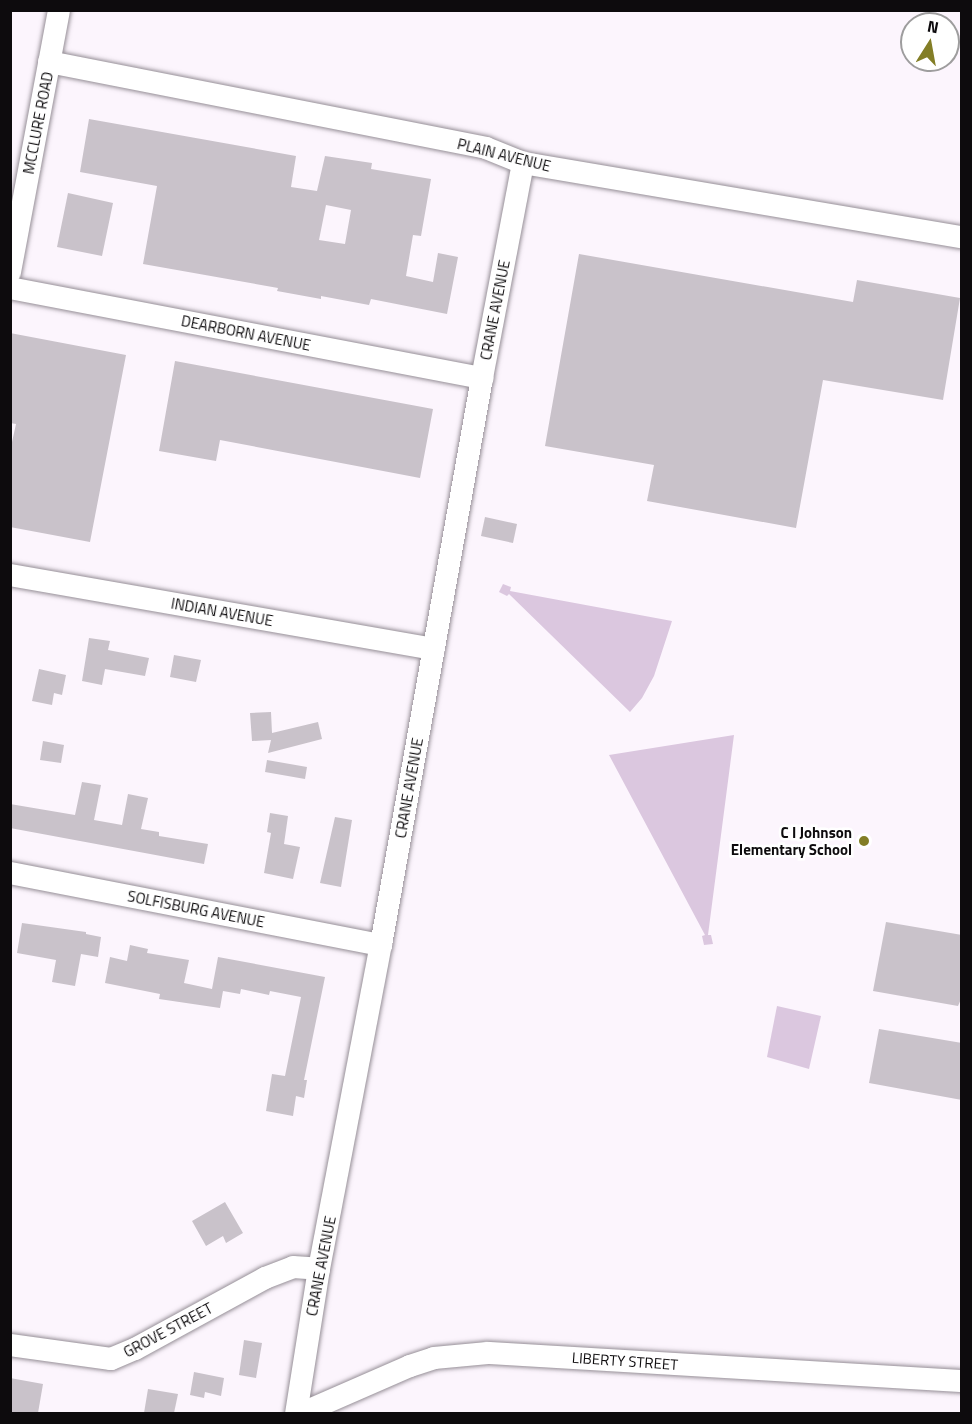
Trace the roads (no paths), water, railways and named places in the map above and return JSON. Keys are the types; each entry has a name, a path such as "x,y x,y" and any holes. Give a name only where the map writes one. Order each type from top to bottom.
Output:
{"street":[{"name":"MCCLURE ROAD","path":"10,272 59,10"},
{"name":"PLAIN AVENUE","path":"49,62 486,148 523,163 962,237"},
{"name":"CRANE AVENUE","path":"298,1413 319,1269 381,945 482,378 523,163"},
{"name":"DEARBORN AVENUE","path":"10,288 482,378"},
{"name":"INDIAN AVENUE","path":"10,575 434,649"},
{"name":"SOLFISBURG AVENUE","path":"10,873 381,945"},
{"name":"GROVE STREET","path":"10,1345 89,1358 111,1359 135,1349 265,1278 293,1267 319,1269"},
{"name":"LIBERTY STREET","path":"298,1413 410,1366 434,1359 488,1353 962,1381"}],"place":[{"name":"C I Johnson Elementary School","path":"864,841"}]}
